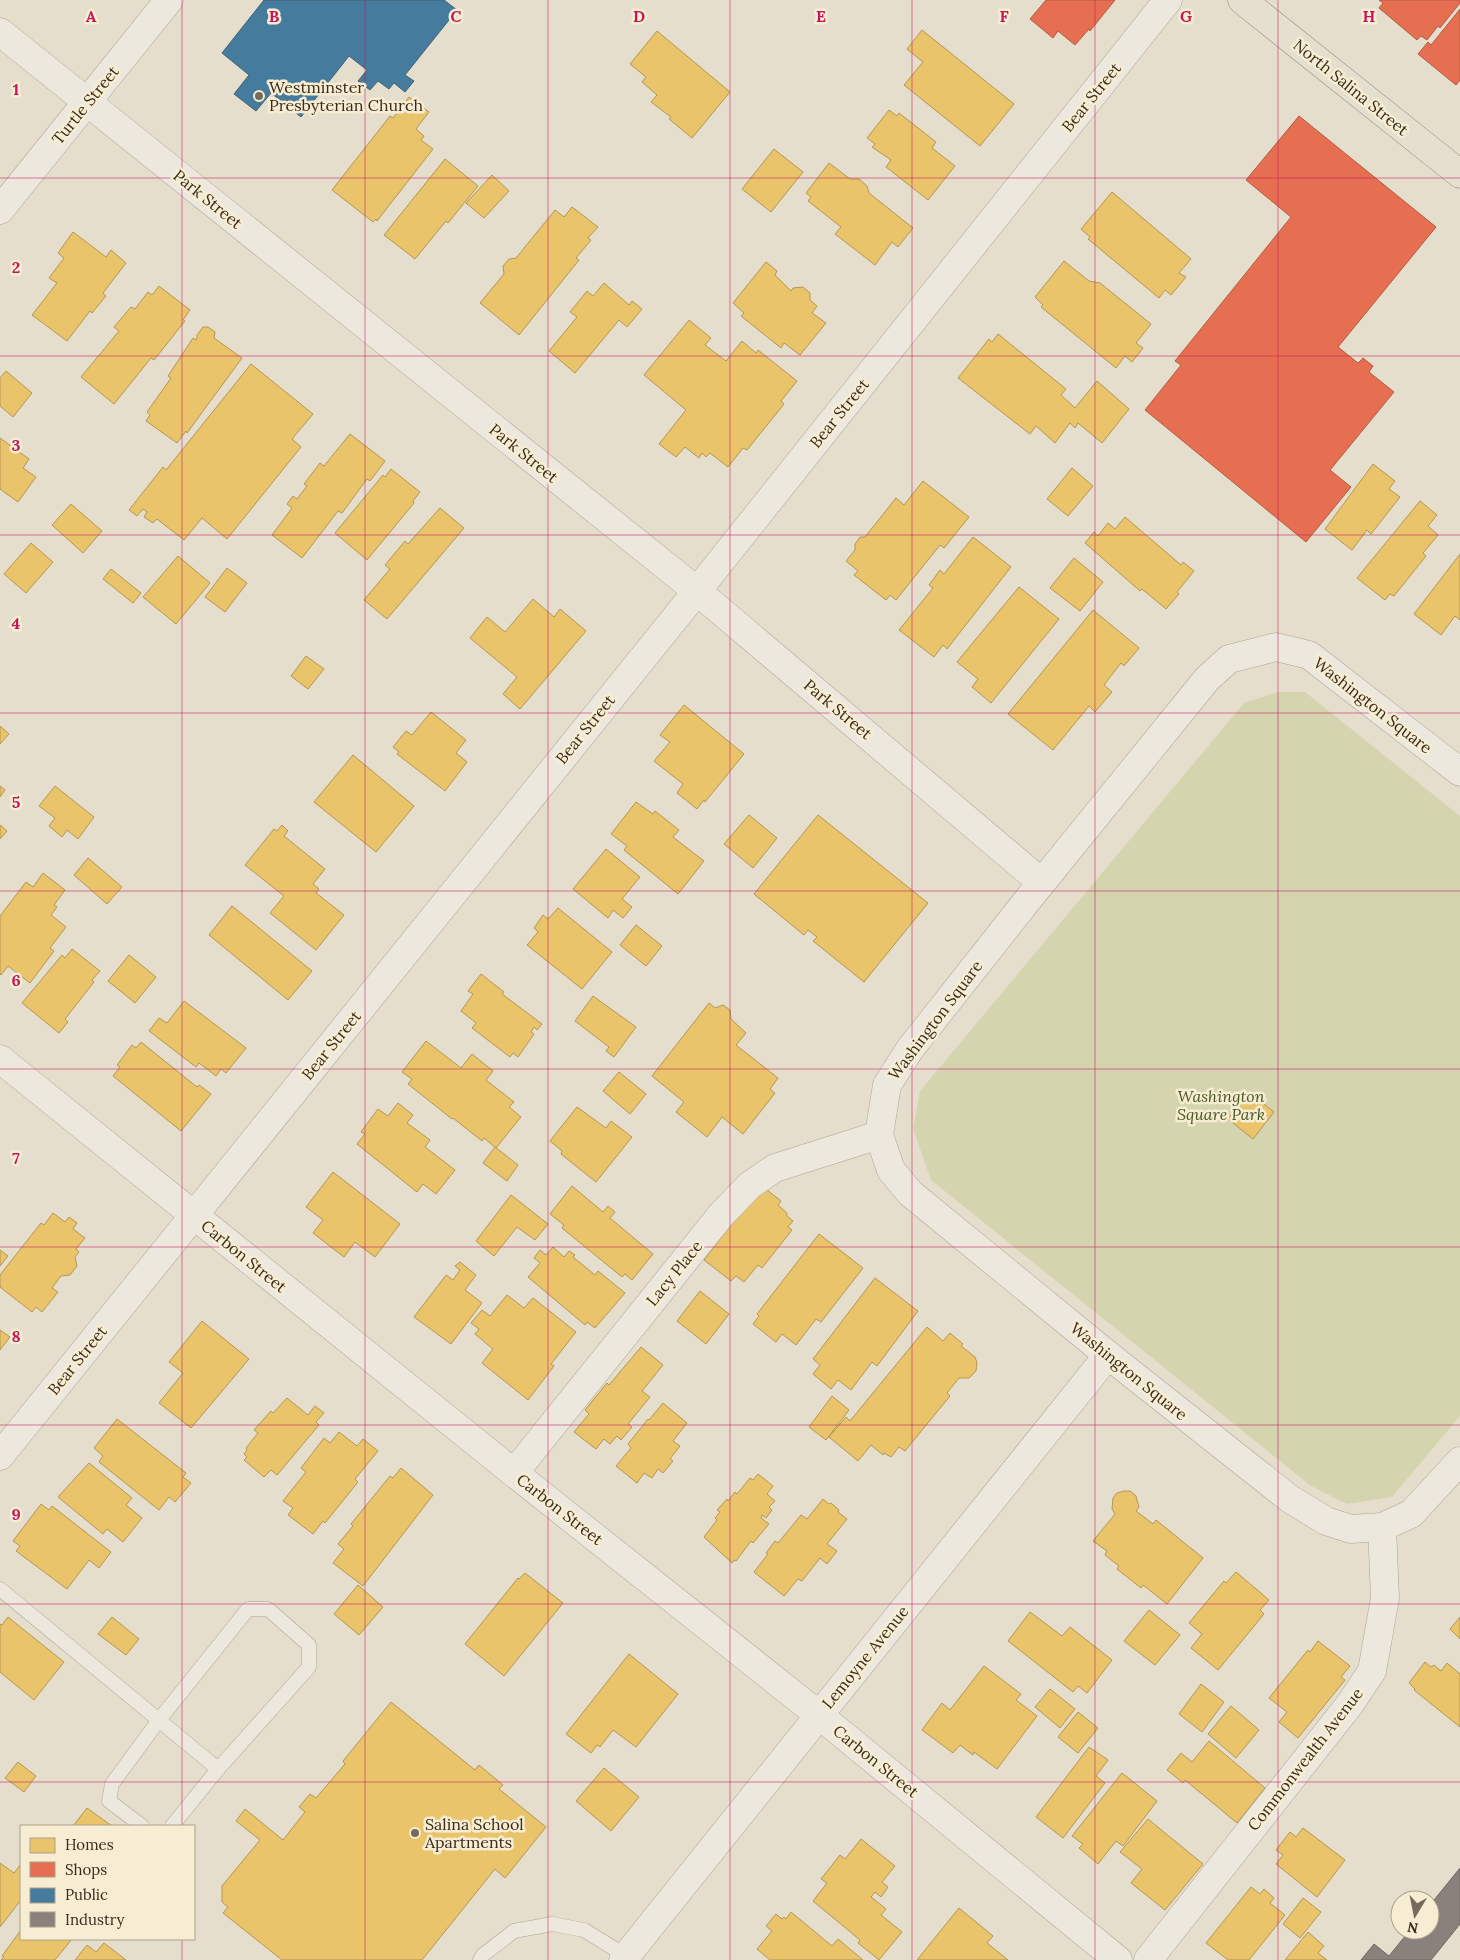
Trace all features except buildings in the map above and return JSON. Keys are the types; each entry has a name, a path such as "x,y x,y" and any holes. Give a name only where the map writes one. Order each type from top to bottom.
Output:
{"main road":[{"name":"North Salina Street","path":"1242,0 1460,174"}],"street":[{"name":"Turtle Street","path":"0,210 169,0"},
{"name":"Bear Street","path":"0,1456 697,591 1168,0"},
{"name":"Park Street","path":"0,32 697,591 1041,882"},
{"name":"Washington Square","path":"1460,772 1309,655 1276,647 1230,659 1207,679 1041,882 910,1050 887,1085 879,1135 891,1170 910,1193 1108,1355 1290,1499 1326,1521 1351,1529 1382,1527 1411,1514 1460,1462"},
{"name":"Carbon Street","path":"0,1059 514,1473 819,1714 1118,1960"},
{"name":"Lacy Place","path":"514,1473 721,1215 750,1185 775,1168 879,1135"},
{"name":"Lemoyne Avenue","path":"624,1958 1108,1355"},
{"name":"Commonwealth Avenue","path":"1148,1960 1350,1704 1372,1671 1385,1598 1382,1527"}],"lane":[{"path":"0,1589 218,1768"},
{"path":"141,1825 109,1801 112,1784 159,1720 248,1610 268,1609 309,1645 309,1667 218,1768 173,1825"},
{"path":"480,1960 483,1955 514,1930 552,1924 584,1930 624,1958"}],"green space":[{"name":"Washington Square Park","path":"1278,692 1305,692 1460,816 1460,1416 1392,1497 1347,1504 1311,1486 931,1180 913,1129 920,1091 1244,703"}],"place":[{"name":"Westminster Presbyterian Church","path":"259,96"},
{"name":"Salina School Apartments","path":"415,1833"}]}
